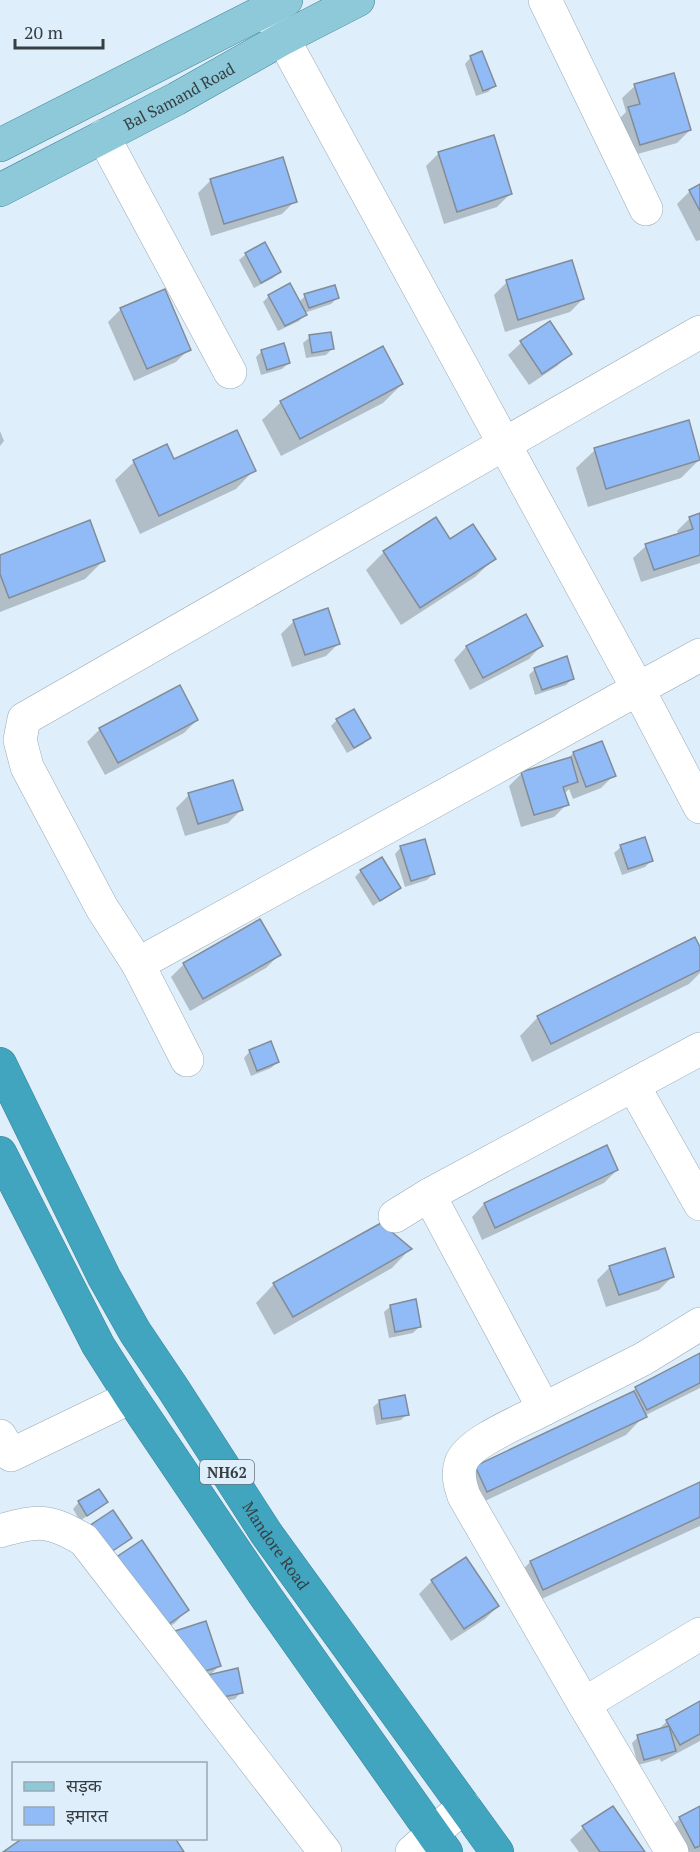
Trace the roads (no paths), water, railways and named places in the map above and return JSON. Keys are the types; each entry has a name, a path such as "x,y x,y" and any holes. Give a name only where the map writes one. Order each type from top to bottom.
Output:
{"highway":[{"name":"Mandore Road","path":"0,1064 104,1277 135,1332 266,1533 497,1852"},
{"name":"NH62","path":"0,1153 98,1345 430,1846"}],"main road":[{"name":"Bal Samand Road","path":"0,190 176,99 284,38 358,0"},
{"path":"0,145 277,5"}],"street":[{"path":"545,0 646,209"},
{"path":"277,5 284,38 700,807"},
{"path":"103,136 230,372"},
{"path":"187,1060 138,964 102,908 27,767 20,740 24,719 700,332"},
{"path":"138,964 700,655"},
{"path":"394,1216 700,1049"},
{"path":"633,1085 700,1204"},
{"path":"429,1195 544,1409"},
{"path":"672,1852 464,1496 459,1482 461,1462 477,1444 642,1359 700,1324"},
{"path":"4,1450 132,1397"},
{"path":"0,1531 28,1523 60,1526 84,1540 326,1852"},
{"path":"584,1704 700,1634"},
{"path":"430,1846 464,1806"}]}
